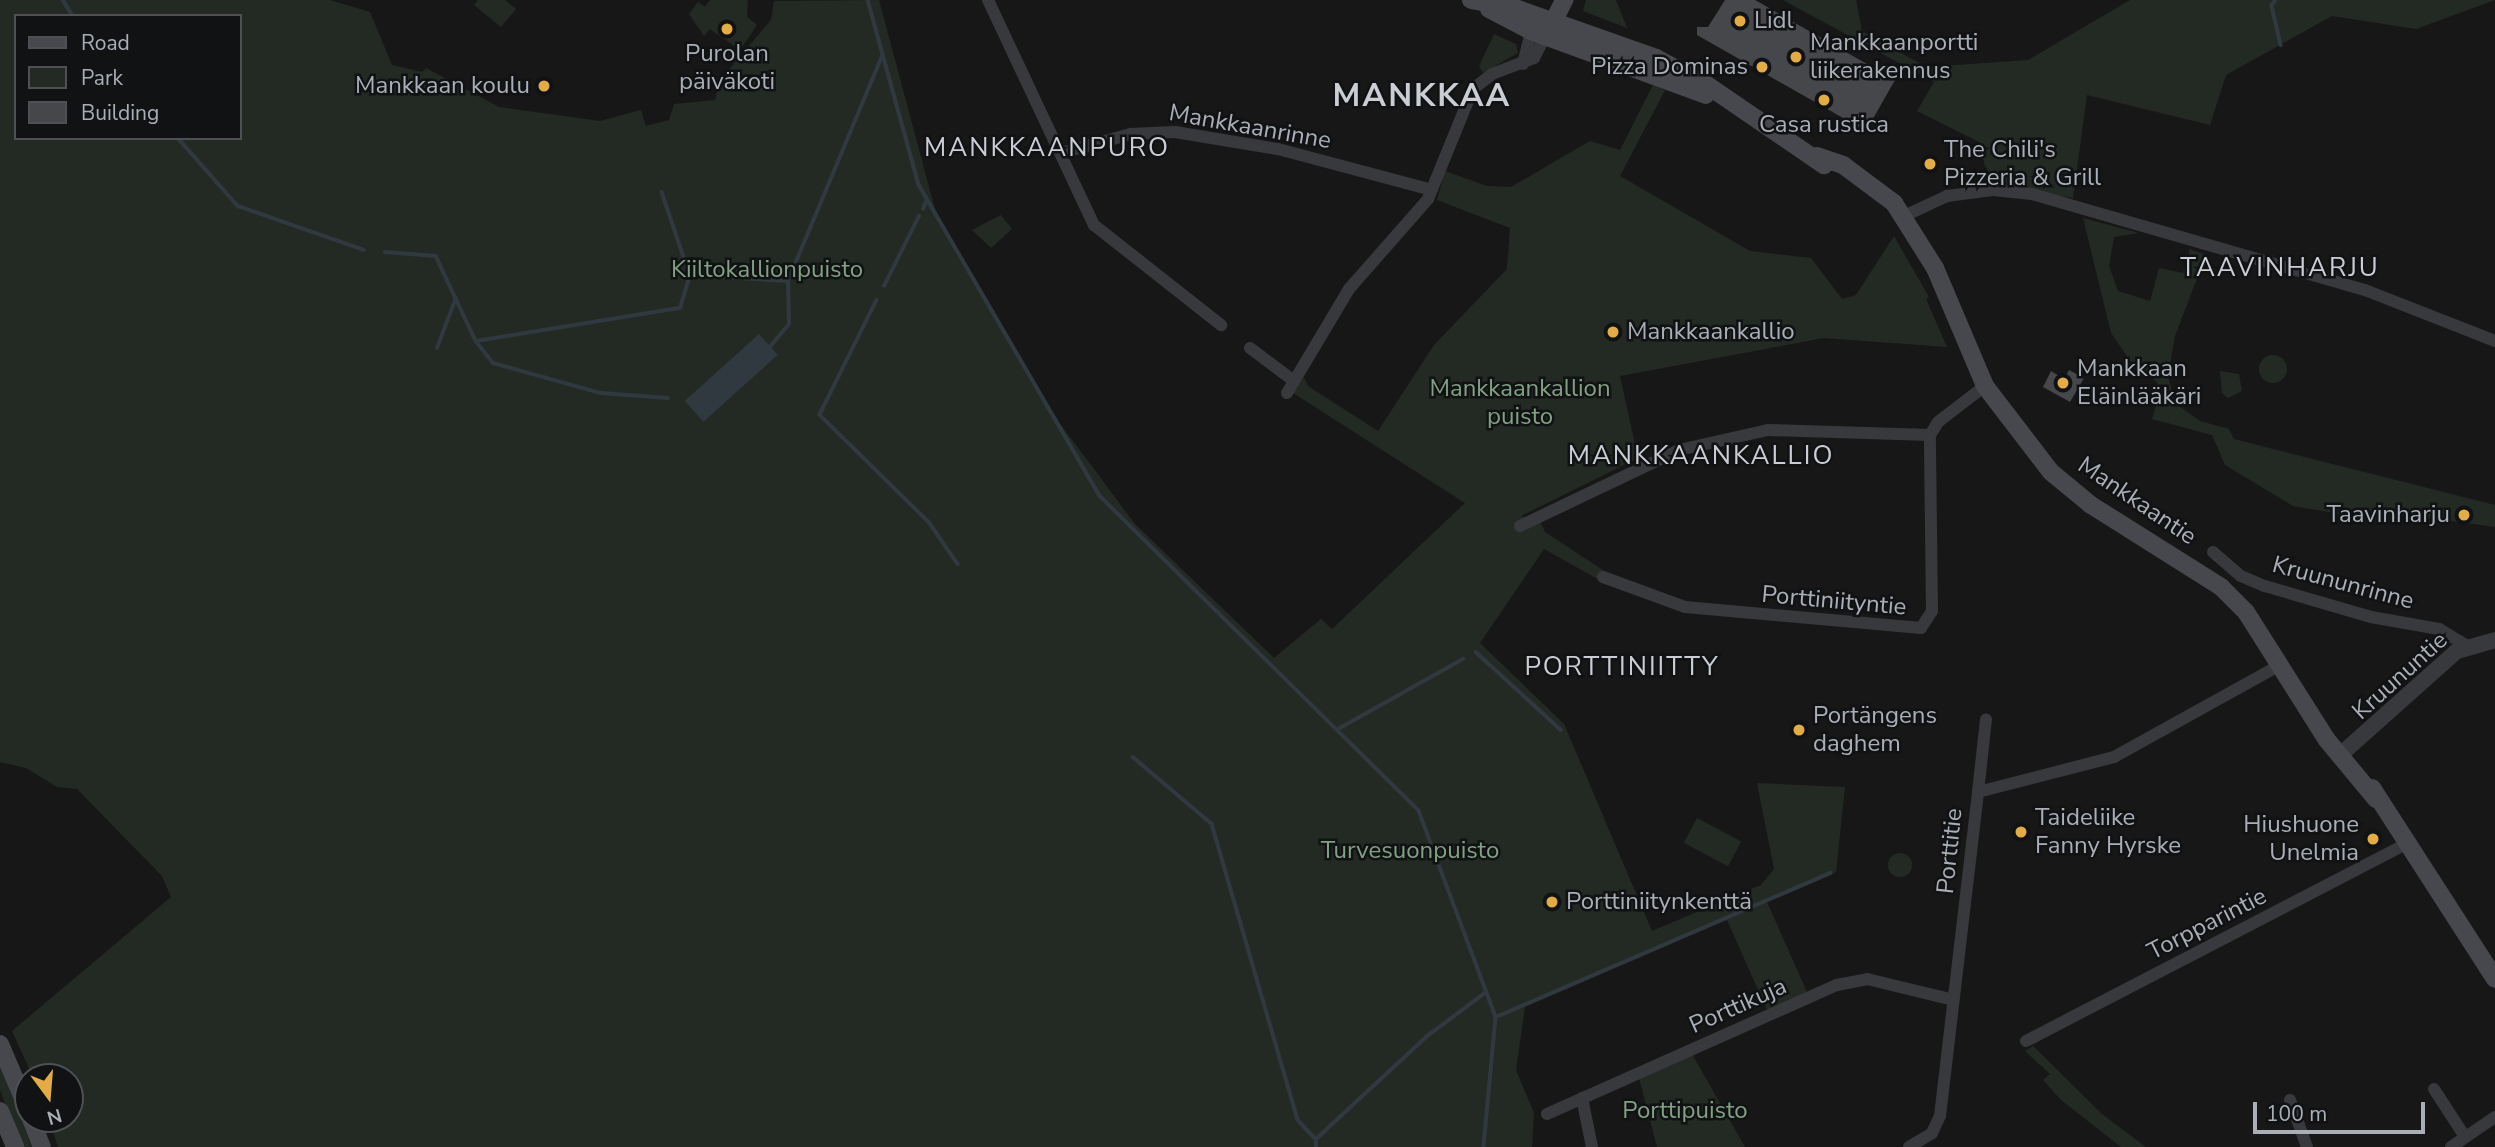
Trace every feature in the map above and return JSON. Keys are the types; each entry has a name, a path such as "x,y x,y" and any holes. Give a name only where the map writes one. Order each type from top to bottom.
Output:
{"main road":[{"name":"Mankkaantie","path":"1470,0 1542,21 1719,98 1817,156 1902,218 1935,268 1985,386 2051,472 2091,505 2221,587 2282,664 2376,799 2495,979"},
{"path":"1542,21 1564,0"},
{"path":"0,1044 14,1077"},
{"path":"0,1111 15,1147"}],"street":[{"path":"988,0 1094,225 1221,325"},
{"path":"1287,393 1349,289 1416,216 1432,190 1473,89 1492,74 1534,58 1542,21"},
{"name":"Mankkaanrinne","path":"1061,153 1131,134 1175,132 1278,149 1432,190"},
{"path":"1902,218 1947,196 1993,190 2032,194 2365,290 2495,341"},
{"path":"1250,348 1294,381"},
{"path":"1520,526 1679,450 1768,430 1930,435 1938,422 1985,386"},
{"name":"Porttiniityntie","path":"1603,578 1685,607 1921,628 1932,611 1930,435"},
{"name":"Kruununrinne","path":"2213,552 2241,576 2264,586 2371,617 2439,629 2467,646"},
{"name":"Kruununtie","path":"2344,753 2467,646 2495,640"},
{"name":"Porttitie","path":"1909,1147 1937,1127 1978,792 2114,757 2282,664"},
{"path":"1978,792 1986,719"},
{"name":"Torpparintie","path":"2025,1041 2406,844"},
{"name":"Porttikuja","path":"1547,1114 1837,985 1867,979 1954,1000"},
{"path":"2434,1089 2465,1137"},
{"path":"1582,1098 1592,1147"},
{"path":"2290,1100 2307,1147"},
{"path":"2451,1147 2495,1117"}],"green space":[{"path":"0,0 330,0 370,12 392,65 422,72 426,68 499,107 600,121 641,110 646,126 669,120 674,104 715,100 720,80 771,20 774,1 879,0 936,213 1046,405 1135,524 1274,658 1321,619 1332,629 1465,503 1293,393 1304,377 1308,386 1378,431 1434,345 1507,269 1510,228 1437,200 1445,171 1487,186 1511,187 1590,141 1620,150 1653,85 1665,90 1620,176 1750,251 1811,258 1842,299 1856,295 1894,236 1929,297 1926,299 1947,347 1824,338 1620,376 1638,458 1521,516 1541,523 1545,532 1606,572 1601,581 1544,549 1480,643 1564,724 1652,931 1761,885 1774,869 1757,783 1845,787 1836,872 1767,902 1807,992 1767,1010 1727,920 1525,1007 1516,1070 1534,1113 1532,1147 58,1147 54,1133 84,1133 84,1063 27,1063 12,1031 171,897 162,876 77,789 57,787 26,768 0,762"},
{"path":"478,0 505,0 516,9 501,27 474,5"},
{"name":"Purolan päiväkoti","path":"710,0 748,0 747,17 757,25 740,50 710,29 704,36 689,14 698,2 705,7"},
{"path":"1586,0 1616,0 1627,28 1583,11"},
{"path":"1783,0 1856,0 1862,31 1926,67 2028,60 2130,0 2495,0 2416,29 2332,16 2226,75 2210,125 2087,95 2073,198 1990,186 1979,142 1917,111 1934,82"},
{"path":"1494,34 1516,44 1518,53 1483,73 1479,66"},
{"path":"1001,215 1012,229 991,248 972,230"},
{"path":"2083,218 2139,233 2114,237 2109,266 2118,291 2150,301 2159,268 2183,273 2190,249 2206,255 2175,336 2168,376 2175,403 2200,421 2229,429 2234,439 2495,505 2495,527 2363,509 2347,515 2293,506 2225,465 2212,435 2152,419 2160,393 2157,382 2131,362 2111,333"},
{"path":"2273,355 2283,359 2287,369 2283,379 2273,383 2263,379 2259,369 2263,359"},
{"path":"2220,371 2239,374 2242,391 2228,398 2222,393"},
{"path":"1697,818 1741,841 1728,866 1684,843"},
{"path":"1900,853 1911,860 1912,865 1905,876 1900,877 1889,870 1888,865 1895,854"},
{"path":"2033,1046 2102,1114 2146,1147 2121,1147 2061,1100 2043,1080 2050,1074 2025,1051"},
{"name":"Porttipuisto","path":"1692,1054 1745,1147 1657,1147 1639,1078"},
{"path":"0,1063 14,1096 14,1128 0,1090"},
{"path":"16,1133 26,1133 31,1147 21,1147"}],"shaded area":[{"path":"759,334 778,355 703,422 685,401"}],"building":[{"name":"Mankkaanportti liikerakennus","path":"1725,0 1755,0 1895,80 1866,131 1697,35 1697,27 1708,27"},
{"name":"Mankkaan Eläinlääkäri","path":"2069,370 2084,378 2070,402 2043,387 2051,371 2064,379"}],"waterway":[{"path":"63,0 72,14"},
{"path":"868,0 919,185 1100,496 1419,811 1496,1017 1484,1147"},
{"path":"2276,0 2272,6 2281,45"},
{"path":"769,348 789,324 788,281 882,56"},
{"path":"180,140 238,206 364,250"},
{"path":"662,192 690,275 788,281"},
{"path":"923,209 927,200"},
{"path":"884,286 919,216"},
{"path":"385,252 436,256 476,341 493,363 601,393 668,398"},
{"path":"476,341 680,308 690,275"},
{"path":"437,348 456,298"},
{"path":"877,300 820,415 929,522 958,564"},
{"path":"1476,652 1561,730"},
{"path":"1340,728 1463,659"},
{"path":"1133,757 1212,824 1298,1120 1316,1139"},
{"path":"1496,1017 1830,873"},
{"path":"1316,1147 1316,1139 1426,1037 1485,993"}],"place":[{"name":"Lidl","path":"1740,21"},
{"name":"Purolan päiväkoti","path":"727,29"},
{"name":"Mankkaanportti liikerakennus","path":"1796,57"},
{"name":"Pizza Dominas","path":"1762,67"},
{"name":"Mankkaan koulu","path":"544,86"},
{"name":"Casa rustica","path":"1824,100"},
{"name":"The Chili's Pizzeria & Grill","path":"1930,164"},
{"name":"Mankkaankallio","path":"1613,332"},
{"name":"Mankkaan Eläinlääkäri","path":"2063,383"},
{"name":"Taavinharju","path":"2464,515"},
{"name":"Portängens daghem","path":"1799,730"},
{"name":"Taideliike Fanny Hyrske","path":"2021,832"},
{"name":"Hiushuone Unelmia","path":"2373,839"},
{"name":"Porttiniitynkenttä","path":"1552,902"}],"district":[{"name":"MANKKAA","path":"1422,96"},
{"name":"MANKKAANPURO","path":"1047,148"},
{"name":"TAAVINHARJU","path":"2280,268"},
{"name":"MANKKAANKALLIO","path":"1701,456"},
{"name":"PORTTINIITTY","path":"1622,667"}],"park label":[{"name":"Kiiltokallionpuisto","path":"767,270"},
{"name":"Mankkaankallion puisto","path":"1520,403"},
{"name":"Turvesuonpuisto","path":"1410,851"}]}
